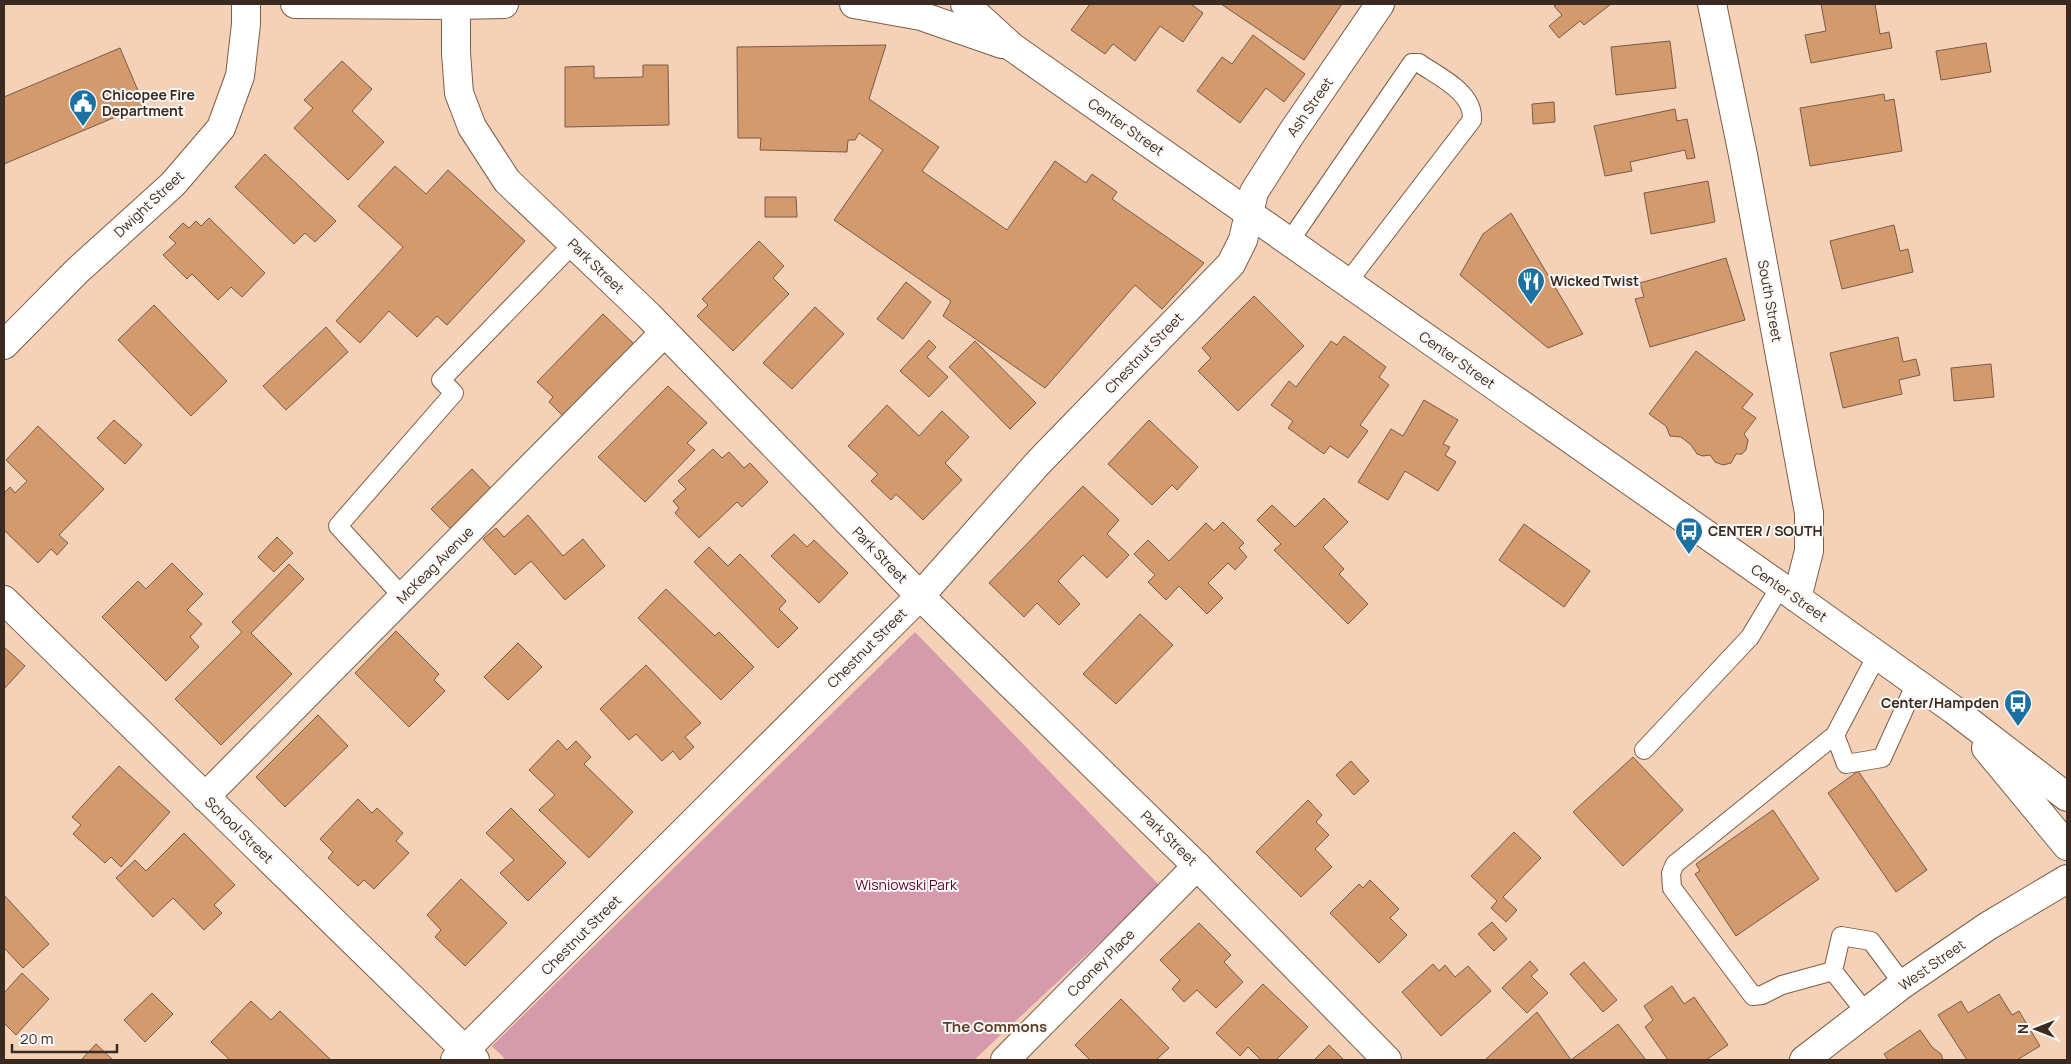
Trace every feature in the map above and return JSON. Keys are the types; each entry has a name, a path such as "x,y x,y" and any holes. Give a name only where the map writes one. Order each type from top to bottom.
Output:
{"street":[{"name":"Dwight Street","path":"4,345 77,270 173,184 221,128 240,76 246,24 246,4"},
{"path":"295,4 504,4"},
{"path":"854,4 921,16 1012,47"},
{"name":"Center Street","path":"965,4 1012,47 1789,592 1954,710 2067,797"},
{"name":"Ash Street","path":"1249,214 1254,192 1291,134 1380,4"},
{"name":"South Street","path":"1712,4 1743,155 1809,513 1809,551 1789,592"},
{"name":"Park Street","path":"456,5 456,53 459,93 472,127 507,181 664,333 920,596 1197,866 1387,1060"},
{"name":"Chestnut Street","path":"465,1057 920,596 1038,463 1230,264 1243,240 1249,214"},
{"name":"McKeag Avenue","path":"205,797 664,333"},
{"name":"School Street","path":"4,600 205,797 465,1057"},
{"name":"Center Street","path":"1954,710 2067,846"},
{"name":"Cooney Place","path":"1005,1060 1197,866"},
{"name":"West Street","path":"1804,1060 1903,984 1988,926 2067,879"}],"lane":[{"path":"1289,242 1412,63 1419,63 1465,96 1472,111 1472,120 1347,283"},
{"path":"403,597 338,526 454,393 441,380 573,244"},
{"path":"1644,750 1750,637 1789,592"},
{"path":"1833,971 1782,985 1762,995 1753,996 1672,888 1671,873 1675,864 1835,735 1877,655"},
{"path":"1835,735 1846,764 1882,758 1916,683"},
{"path":"1833,971 1841,936 1871,941 1903,984"},
{"path":"1833,971 1866,1014"}],"green space":[{"name":"Wisniowski Park","path":"915,632 1160,886 974,1060 506,1060 492,1046"}],"building":[{"path":"1090,4 1191,4 1203,13 1183,42 1160,26 1135,61 1113,44 1105,54 1071,30"},
{"path":"1221,4 1342,4 1304,60"},
{"path":"1557,4 1611,4 1584,25 1580,21 1559,38 1549,26 1562,15 1554,6"},
{"path":"1821,4 1875,4 1880,34 1889,32 1892,48 1811,63 1805,35 1826,31"},
{"path":"1253,35 1305,74 1284,102 1266,88 1240,123 1197,91 1222,57 1232,64"},
{"path":"1670,41 1676,88 1616,95 1611,47"},
{"path":"1986,43 1991,72 1941,80 1936,51"},
{"path":"886,45 869,99 939,147 922,171 1007,230 1055,161 1086,183 1092,174 1117,192 1112,199 1204,263 1162,309 1135,285 1045,388 943,316 951,301 834,220 883,150 859,133 855,140 848,140 847,152 760,150 761,138 738,138 737,47"},
{"path":"120,48 144,105 4,164 4,97"},
{"path":"342,61 372,89 352,111 384,142 348,180 294,128 313,108 304,100"},
{"path":"643,65 668,65 669,125 565,127 565,67 594,66 594,78 643,77"},
{"path":"1884,94 1885,101 1894,99 1902,151 1810,166 1800,108"},
{"path":"1554,102 1555,122 1533,124 1532,104"},
{"path":"1675,109 1677,121 1687,119 1695,158 1687,159 1685,150 1630,162 1632,171 1605,176 1594,126"},
{"path":"265,154 336,221 315,242 305,233 294,244 235,187"},
{"path":"395,166 426,194 448,170 525,241 447,325 437,316 417,337 389,311 360,343 336,321 403,247 358,206"},
{"path":"1708,181 1715,222 1651,234 1644,193"},
{"path":"765,197 796,197 797,217 765,217"},
{"name":"Wicked Twist","path":"1511,213 1583,334 1548,348 1460,275 1483,234"},
{"path":"209,218 265,273 242,297 231,287 218,300 192,274 187,279 163,255 176,243 169,237 183,223 189,228 196,221 201,226"},
{"path":"1894,225 1900,251 1908,249 1913,272 1842,289 1830,241"},
{"path":"759,241 784,266 773,278 789,294 733,351 697,316 708,305 702,299"},
{"path":"1726,258 1745,320 1650,347 1635,299 1644,297 1640,283"},
{"path":"906,282 931,302 903,339 877,319"},
{"path":"1254,296 1304,346 1238,411 1198,371 1211,358 1202,348"},
{"path":"154,305 227,381 191,416 118,340"},
{"path":"815,307 844,334 792,389 763,363"},
{"path":"603,314 637,347 567,420 549,402 553,397 537,382"},
{"path":"326,327 348,352 286,410 263,386"},
{"path":"1344,336 1386,367 1379,377 1389,385 1360,425 1368,431 1348,458 1330,446 1324,454 1288,428 1293,421 1271,405 1289,381 1296,387 1331,341 1337,345"},
{"path":"1898,337 1903,362 1916,359 1920,375 1899,380 1902,394 1843,408 1830,353"},
{"path":"929,340 936,347 927,357 948,377 929,397 900,371"},
{"path":"975,341 1036,403 1010,429 949,367"},
{"path":"1696,351 1753,394 1742,408 1756,418 1744,434 1748,440 1746,450 1742,454 1736,454 1731,463 1723,465 1715,462 1710,455 1703,456 1697,454 1691,445 1681,437 1670,436 1666,426 1649,414"},
{"path":"1991,364 1994,397 1954,401 1951,368"},
{"path":"668,386 707,423 687,443 695,450 645,502 598,457"},
{"path":"1424,400 1458,420 1443,444 1450,447 1445,455 1456,462 1438,491 1405,471 1388,500 1358,482 1391,429 1403,436"},
{"path":"887,405 919,436 942,411 969,437 945,463 962,480 923,520 896,494 891,500 871,481 878,474 848,446"},
{"path":"114,420 142,445 125,464 97,438"},
{"path":"1149,420 1198,467 1177,490 1172,485 1152,505 1108,464"},
{"path":"38,426 104,489 59,535 68,543 57,555 51,549 38,563 4,530 4,493 10,487 15,493 27,481 6,460"},
{"path":"713,449 722,458 729,452 744,468 750,463 768,482 742,507 737,502 699,538 675,513 679,508 673,501 686,489 678,481"},
{"path":"472,469 498,496 457,535 431,509"},
{"path":"1083,486 1119,520 1107,534 1129,555 1107,578 1083,555 1058,581 1080,604 1059,625 1037,603 1024,617 989,583"},
{"path":"1324,498 1348,522 1323,547 1344,569 1339,574 1368,604 1348,624 1274,550 1281,544 1257,520 1272,505 1295,527"},
{"path":"528,515 563,556 583,539 605,566 565,600 531,561 515,575 483,539 496,528 504,537"},
{"path":"1223,522 1244,543 1239,548 1247,557 1235,570 1228,563 1208,583 1223,598 1207,614 1179,586 1166,600 1148,582 1155,575 1134,554 1148,540 1169,561 1206,523 1214,531"},
{"path":"1524,524 1590,571 1564,607 1499,560"},
{"path":"794,534 807,547 814,540 848,573 819,603 771,556"},
{"path":"277,537 293,553 274,572 258,557"},
{"path":"709,547 728,566 740,554 786,601 779,609 798,628 778,648 694,562"},
{"path":"172,563 203,594 187,610 202,624 190,637 199,647 166,681 102,617 138,581 146,589"},
{"path":"289,564 304,579 251,633 292,674 221,745 175,699 242,632 232,622"},
{"path":"666,589 715,636 719,632 754,667 721,700 638,618"},
{"path":"1140,614 1173,645 1116,704 1083,674"},
{"path":"396,631 439,674 434,680 445,691 409,727 355,673"},
{"path":"518,643 542,667 508,700 484,677"},
{"path":"4,647 25,666 4,689"},
{"path":"646,665 701,723 685,737 694,747 680,760 673,751 662,761 636,734 629,740 600,709"},
{"path":"318,715 348,746 285,807 256,777"},
{"path":"558,740 567,750 576,741 591,757 584,764 633,812 589,858 539,810 555,795 529,770"},
{"path":"1633,757 1683,810 1623,866 1573,812"},
{"path":"1351,761 1369,781 1354,795 1336,775"},
{"path":"119,766 170,812 121,867 111,857 105,863 73,834 81,825 72,817"},
{"path":"1858,771 1927,870 1896,892 1828,793"},
{"path":"358,799 372,813 377,808 403,833 396,841 409,853 374,889 364,880 358,886 328,858 333,852 320,839"},
{"path":"1308,800 1322,815 1316,822 1329,835 1315,849 1332,867 1301,897 1256,852"},
{"path":"511,808 566,863 528,901 500,873 514,860 486,833"},
{"path":"1773,810 1819,879 1736,936 1695,874 1700,871 1696,864"},
{"path":"1514,832 1541,858 1503,897 1517,910 1506,922 1491,908 1497,901 1471,876"},
{"path":"184,833 235,885 214,905 222,913 204,930 173,898 153,917 116,878 135,860 146,871"},
{"path":"461,879 507,923 465,966 435,937 441,930 427,915"},
{"path":"1370,880 1399,909 1390,918 1407,935 1379,963 1330,913 1359,884 1363,888"},
{"path":"4,895 49,944 23,968 4,948"},
{"path":"1492,922 1507,939 1494,951 1478,934"},
{"path":"1199,923 1231,955 1224,962 1243,982 1216,1008 1197,990 1184,1002 1172,989 1180,980 1160,960"},
{"path":"1530,961 1538,970 1531,976 1548,993 1527,1013 1502,988"},
{"path":"1584,962 1617,1000 1603,1012 1570,974"},
{"path":"1433,964 1439,971 1445,965 1455,977 1468,966 1491,991 1441,1036 1402,992"},
{"path":"22,973 49,999 16,1035 4,1023 4,993"},
{"path":"1263,984 1308,1027 1276,1060 1261,1060 1248,1047 1240,1056 1216,1033"},
{"path":"1672,986 1684,1004 1694,997 1728,1045 1706,1060 1668,1060 1645,1027 1653,1020 1644,1006"},
{"path":"152,993 173,1014 145,1042 124,1020"},
{"path":"1999,994 2012,1015 2019,1011 2040,1046 2017,1060 1967,1060 1938,1015 1961,1001 1968,1013"},
{"path":"1121,999 1169,1048 1156,1060 1090,1060 1075,1045"},
{"path":"251,1001 271,1020 280,1011 331,1060 230,1060 211,1042"},
{"path":"1537,1012 1571,1060 1485,1060"},
{"path":"1618,1024 1646,1060 1571,1060"},
{"path":"1920,1030 1932,1047 1941,1054 1943,1060 1888,1060 1884,1054"},
{"path":"96,1044 113,1060 81,1060"},
{"path":"1329,1045 1344,1060 1314,1060"}],"place":[{"name":"Chicopee Fire Department","path":"83,127"},
{"name":"Wicked Twist","path":"1531,305"},
{"name":"CENTER / SOUTH","path":"1689,555"},
{"name":"Center/Hampden","path":"2018,727"}],"district":[{"name":"The Commons","path":"995,1027"}]}
